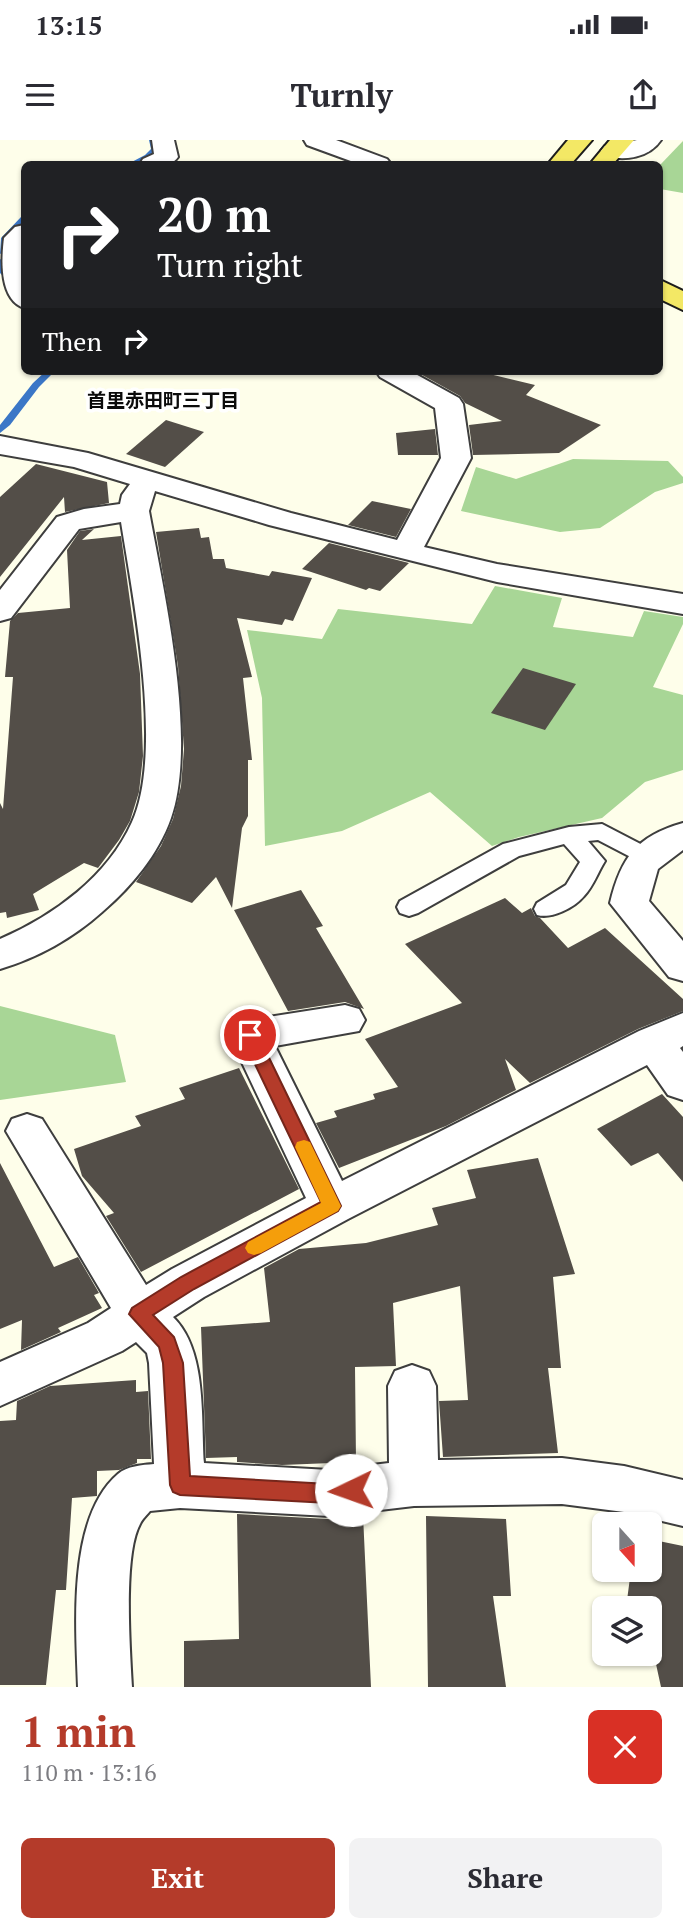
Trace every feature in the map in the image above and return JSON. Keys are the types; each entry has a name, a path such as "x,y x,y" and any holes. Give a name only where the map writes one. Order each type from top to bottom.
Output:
{"main road":[{"path":"562,161 580,140"}],"street":[{"path":"314,140 372,161"},
{"path":"350,151 378,140"},
{"path":"612,152 640,149 650,140"},
{"path":"655,161 673,140"},
{"path":"18,289 16,238 21,234"},
{"path":"403,375 437,385 449,404 456,458 406,552"},
{"path":"17,447 140,496 280,520 496,573 683,604"},
{"path":"0,611 68,523 140,496"},
{"path":"0,955 50,931 95,897 129,863 160,792 163,717 140,496"},
{"path":"683,836 663,843 646,856 635,875 629,903 683,967"},
{"path":"332,1206 250,1035 345,1020"},
{"path":"0,1385 105,1337 188,1283 332,1206 669,1035 683,1084"},
{"path":"27,1131 139,1314 167,1343 173,1363 180,1485"},
{"path":"412,1386 414,1483"},
{"path":"105,1687 104,1596 108,1553 118,1513 137,1489 180,1485 329,1493 414,1483 562,1481 624,1489 683,1503"}],"lane":[{"path":"408,907 511,850 569,835 601,832 646,856"},
{"path":"546,909 575,891 593,861 569,835"}],"green space":[{"path":"683,141 683,193 663,190 663,162"},
{"path":"573,459 668,461 683,477 683,483 655,492 600,528 560,532 461,511 476,467 516,479"},
{"path":"495,586 562,598 553,627 633,637 644,611 683,617 683,624 653,687 683,695 683,770 645,782 602,818 492,846 430,792 342,831 265,846 262,698 247,630 322,639 338,609 472,624"},
{"path":"0,1006 115,1035 126,1082 0,1100"}],"building":[{"path":"422,375 494,375 535,385 526,395 601,425 559,453 473,455 469,425 502,421 465,403 460,396"},
{"path":"166,420 204,432 165,467 126,454"},
{"path":"435,429 438,455 398,455 396,433"},
{"path":"36,464 107,482 109,503 65,512 64,497 0,577 0,497"},
{"path":"372,501 411,509 396,537 348,525"},
{"path":"199,528 201,538 209,537 213,559 224,559 226,568 269,576 272,571 312,578 293,621 285,619 282,625 237,618 252,677 243,678 252,760 248,760 248,816 242,828 232,908 216,877 192,903 136,882 161,846 173,819 181,786 184,749 178,666 156,532"},
{"path":"94,529 82,540 121,536 140,674 143,756 139,792 130,821 98,868 84,863 33,894 39,910 7,918 6,912 0,913 0,803 3,809 13,677 5,677 10,621 18,613 70,608 67,550 80,531"},
{"path":"329,543 409,563 380,591 369,588 366,590 302,569"},
{"path":"523,668 576,684 545,730 491,713"},
{"path":"301,890 323,926 316,928 364,1009 345,1002 288,1011 234,910"},
{"path":"505,898 522,913 531,908 535,916 568,948 605,928 683,999 683,1011 638,1029 530,1083 505,1059 516,1090 446,1126 339,1168 316,1123 337,1117 334,1111 375,1099 373,1094 398,1087 365,1039 462,1003 405,944"},
{"path":"239,1068 299,1189 141,1272 106,1216 114,1213 82,1176 74,1149 141,1126 135,1116 185,1099 179,1088"},
{"path":"662,1094 683,1117 683,1182 658,1153 631,1166 597,1129"},
{"path":"538,1158 575,1274 553,1277 561,1368 548,1368 558,1453 443,1457 439,1401 468,1400 460,1286 393,1303 396,1366 355,1367 356,1462 282,1465 237,1462 237,1457 206,1458 201,1327 270,1322 264,1268 299,1249 366,1243 438,1225 432,1208 476,1198 467,1170"},
{"path":"0,1163 54,1267 78,1257 99,1293 94,1295 102,1308 58,1328 61,1332 21,1350 22,1320 0,1329"},
{"path":"136,1380 136,1392 148,1391 151,1459 137,1459 137,1463 119,1470 97,1471 97,1496 72,1498 66,1590 56,1590 46,1685 0,1685 0,1421 16,1420 17,1401 50,1386"},
{"path":"237,1514 329,1519 363,1515 371,1687 184,1687 184,1641 239,1639"},
{"path":"426,1516 506,1519 511,1596 493,1596 506,1687 428,1687"},
{"path":"662,1542 683,1546 683,1687 661,1687 656,1666 662,1666 662,1596 628,1596 629,1582 662,1582"}],"waterway":[{"path":"138,161 148,157 155,149 153,140"},
{"path":"0,252 5,238 21,222"},
{"path":"0,261 4,273 21,290"},
{"path":"0,430 46,375"}],"slow traffic":[{"path":"254,1248 332,1206 304,1147"}],"district":[{"name":"首里赤田町三丁目","path":"163,400"}],"route":[{"path":"250,1035 332,1206 188,1283 139,1314 167,1343 173,1363 180,1485 329,1493 351,1490"}]}
